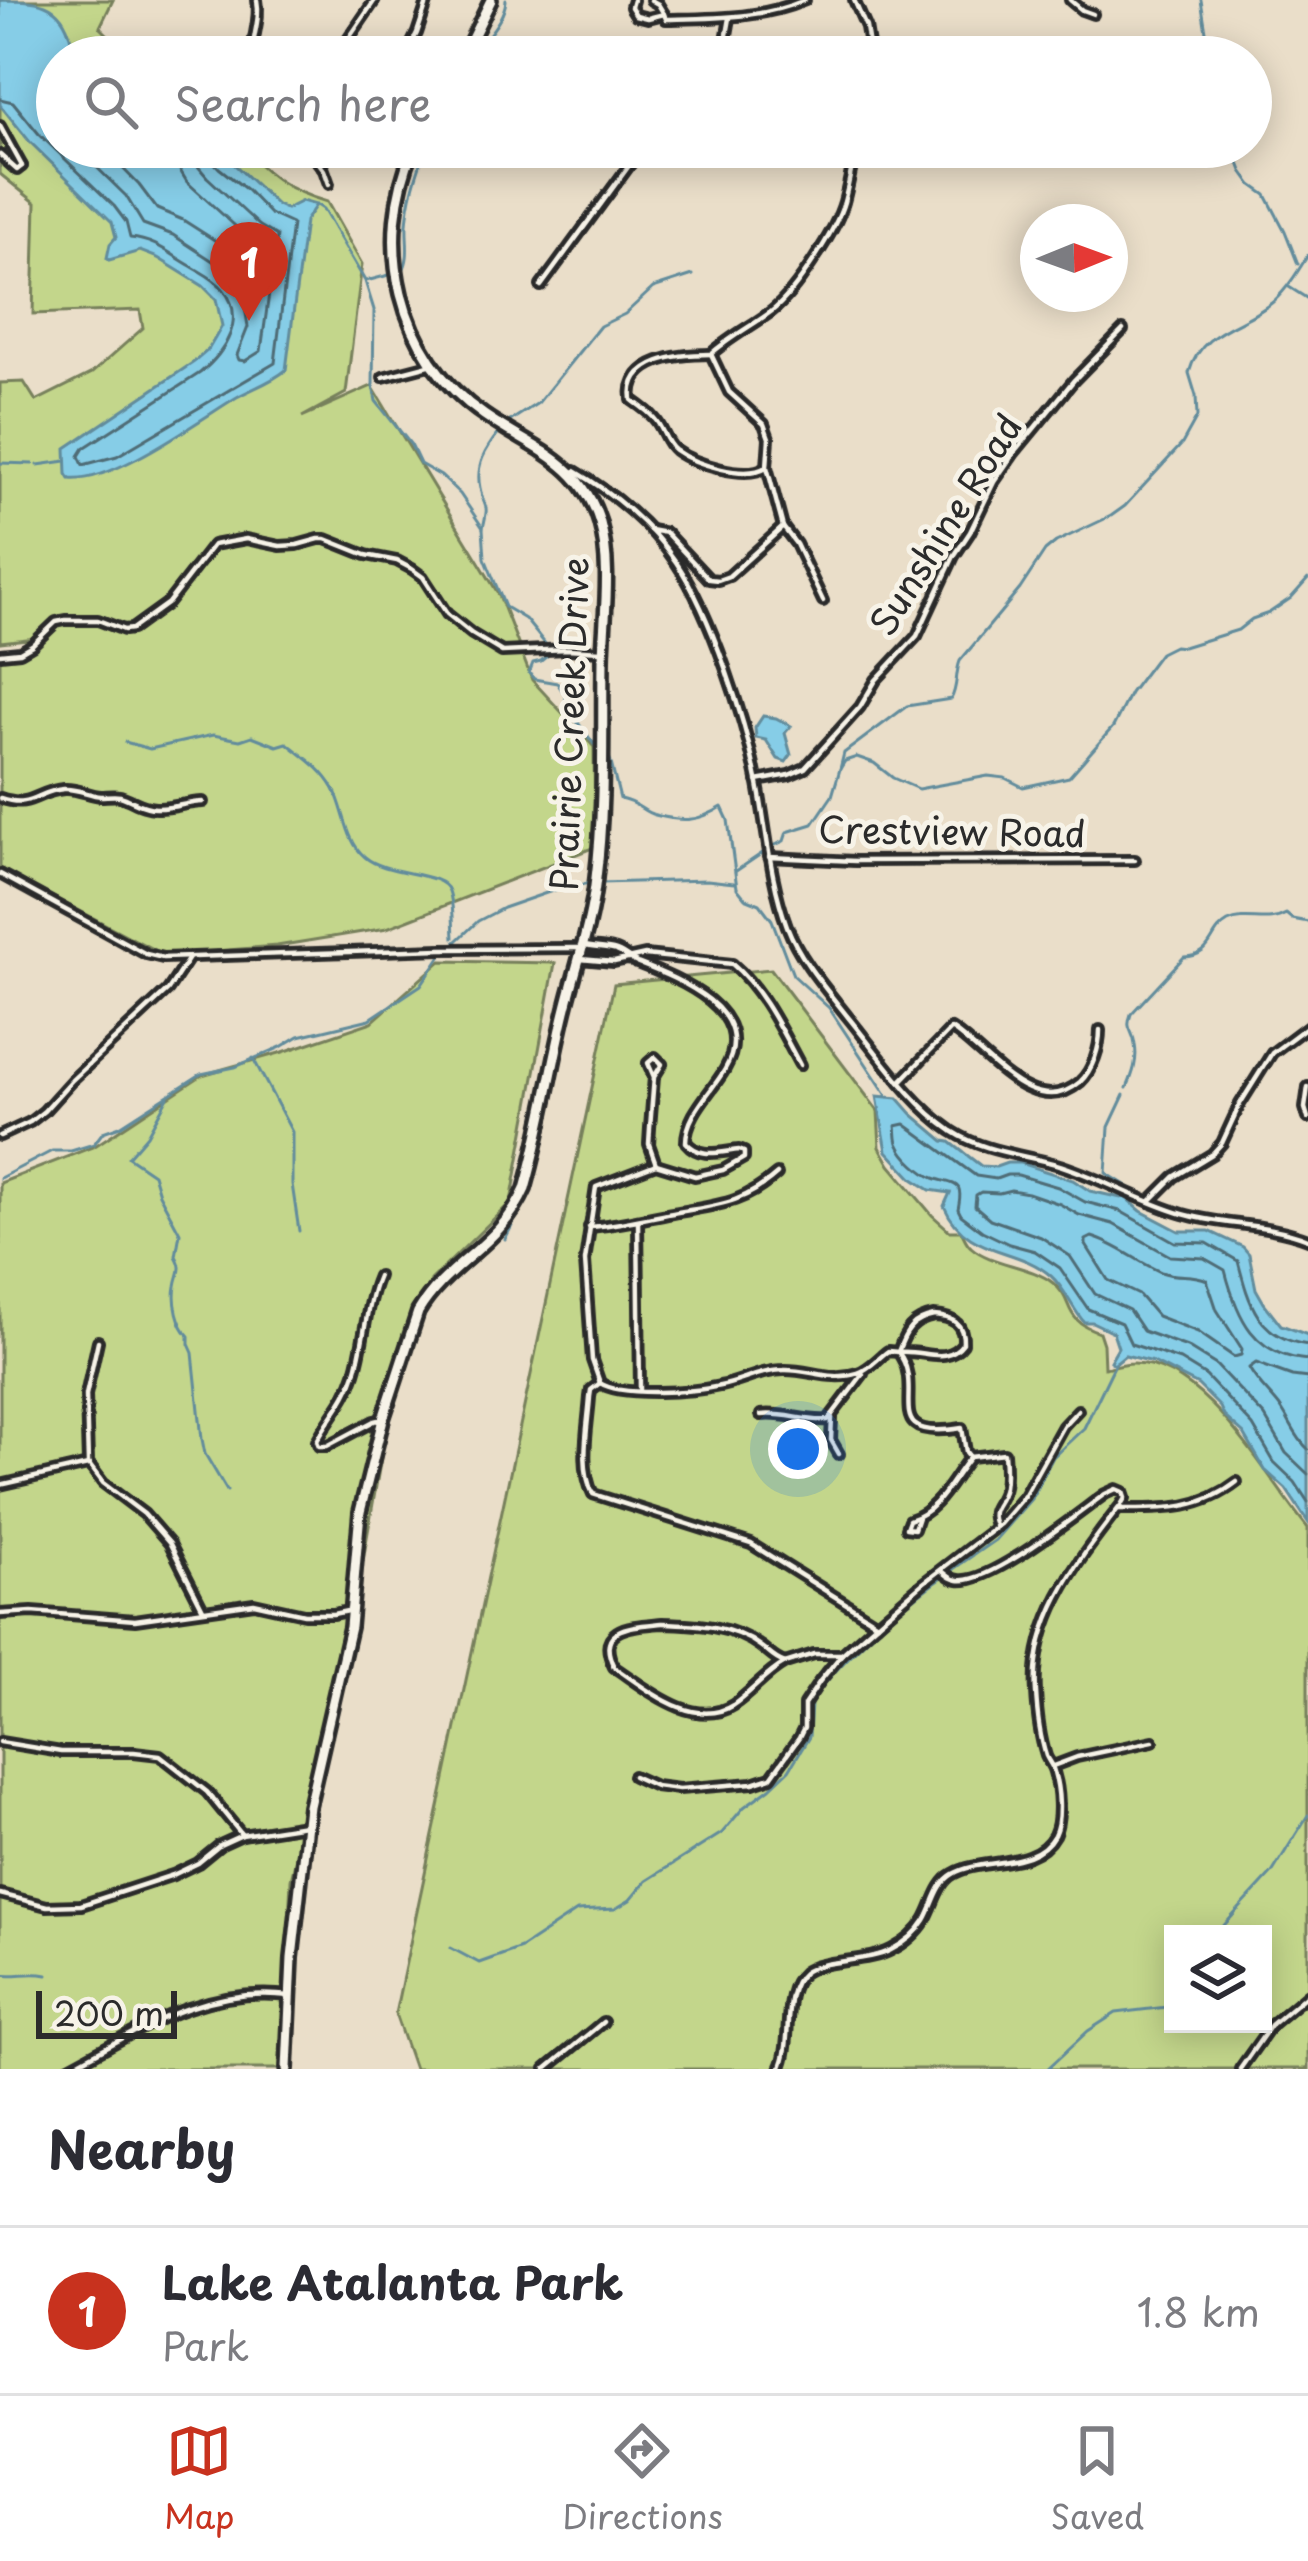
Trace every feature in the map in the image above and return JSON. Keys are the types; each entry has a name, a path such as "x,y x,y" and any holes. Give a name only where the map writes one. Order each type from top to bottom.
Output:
{"main road":[{"path":"473,36 491,0"},
{"name":"Prairie Creek Drive","path":"383,1419 410,1333 430,1292 490,1241 517,1208 525,1189 598,867 605,574 602,535 593,505 569,469 481,413 422,350 405,310 395,258 397,201 407,168"},
{"path":"287,2069 307,1826 352,1610 362,1499 383,1419"}],"street":[{"path":"253,36 257,0"},
{"path":"350,36 375,0"},
{"path":"416,36 428,0"},
{"path":"632,0 636,15 664,14"},
{"path":"651,0 666,19 730,18 781,10 805,0"},
{"path":"854,0 868,36"},
{"path":"1070,0 1093,14"},
{"path":"727,36 730,18"},
{"path":"0,126 22,166 14,169 0,155"},
{"path":"323,168 329,184"},
{"path":"541,286 627,168"},
{"path":"766,467 758,472 724,470 676,451 656,419 632,400 630,390 642,370 655,362 711,354 772,311 795,286 836,222 851,168"},
{"name":"Sunshine Road","path":"757,781 805,768 860,707 928,616 954,556 1003,468 1074,380 1123,330"},
{"path":"711,354 729,392 764,424 769,438 766,467 783,527 823,601"},
{"path":"383,377 432,364"},
{"path":"569,469 611,495 676,561 723,664 757,781 782,912 798,950 900,1082 949,1129 975,1145 1075,1170 1185,1215 1282,1230 1308,1239"},
{"path":"650,530 666,533 709,579 718,580 729,577 783,527"},
{"path":"0,654 20,652 56,622 66,620 98,620 132,629 168,603 213,545 246,539 297,545 319,538 412,569 423,577 447,614 502,652 603,651"},
{"path":"0,798 28,802 71,789 120,796 159,809 203,802"},
{"name":"Crestview Road","path":"769,857 1136,860"},
{"path":"0,874 146,954 188,958 441,949 614,950 681,982 711,1000 724,1016 733,1050 686,1131 686,1142 693,1151 740,1150 744,1158 723,1170 695,1176 656,1164 596,1187 585,1261 592,1360 600,1382 612,1390 717,1387 783,1370 830,1376 866,1370"},
{"path":"581,951 614,962 645,955 732,964 760,999 800,1065"},
{"path":"0,1136 44,1111 168,989 188,958"},
{"path":"1150,1201 1174,1177 1222,1143 1272,1053 1308,1026"},
{"path":"900,1082 951,1029 1022,1087 1045,1094 1070,1088 1083,1079 1097,1050 1100,1030"},
{"path":"644,1168 654,1077"},
{"path":"1308,1087 1308,1118"},
{"path":"649,1144 656,1164"},
{"path":"590,1227 726,1205 777,1174"},
{"path":"638,1221 640,1390"},
{"path":"378,1276 355,1373 341,1406 316,1441 321,1446 383,1419"},
{"path":"839,1454 831,1440 832,1418 866,1370 888,1351 898,1352 915,1351 946,1356 957,1351 964,1334 954,1320 924,1318 908,1329 898,1352"},
{"path":"98,1341 86,1395 89,1464 170,1544 203,1609"},
{"path":"898,1352 905,1361 910,1420 917,1428 944,1432 962,1427 970,1457"},
{"path":"600,1382 591,1390 586,1454 587,1483 593,1494 751,1544 877,1623"},
{"path":"633,1776 655,1786 679,1789 771,1778 800,1738 804,1705 842,1654 996,1527 1024,1496 1063,1426 1078,1410"},
{"path":"761,1415 832,1418"},
{"path":"918,1517 946,1492 970,1457 1004,1453 1005,1485 991,1512 996,1527"},
{"path":"0,1485 89,1464"},
{"path":"1118,1508 1180,1508 1217,1496 1237,1482"},
{"path":"780,2069 786,2056 790,2000 804,1972 875,1957 894,1948 923,1924 942,1886 955,1873 1025,1856 1055,1833 1053,1766 1046,1756 1037,1705 1040,1641 1058,1595 1125,1498 1116,1489 1018,1558 984,1573 962,1581 942,1571"},
{"path":"0,1614 135,1620 254,1603 304,1614 352,1610"},
{"path":"785,1663 744,1637 704,1625 622,1627 609,1644 614,1667 665,1700 700,1713 728,1708 785,1663 814,1654 842,1654"},
{"path":"1053,1766 1153,1741"},
{"path":"0,1742 61,1752 160,1755 207,1792 242,1835"},
{"path":"0,1894 46,1906 81,1905 173,1875 242,1835 307,1826"},
{"path":"66,2069 150,2023 211,2001 246,1993 290,1996"},
{"path":"1240,2069 1270,2025 1308,1994"},
{"path":"546,2069 603,2022"}],"green space":[{"path":"0,0 113,0 100,27 109,36 36,36 36,168 262,168 300,193 327,202 362,264 346,393 302,417 372,386 499,595 532,680 594,747 595,847 387,928 277,946 164,955 0,869 0,658 21,654 27,639 0,642 0,383 24,382 36,401 92,373 143,328 140,310 33,314 36,203 0,174"},
{"path":"441,961 555,963 511,1202 431,1280 387,1423 354,1612 291,1879 282,2069 0,2069 0,1183 95,1146 202,1075 372,1022"},
{"path":"771,969 878,1111 880,1147 932,1215 950,1231 961,1231 979,1253 1053,1283 1073,1315 1099,1332 1104,1368 1132,1363 1159,1368 1209,1401 1308,1528 1308,2069 414,2069 395,2014 614,984"}],"water":[{"path":"0,0 45,5 61,17 70,36 36,36 36,148 0,105"},
{"path":"57,168 238,168 277,205 286,209 302,201 316,205 305,221 286,370 155,449 108,472 70,479 66,448 194,362 208,350 222,326 216,299 158,258 140,251 109,260 110,244 116,237 112,222"},
{"path":"763,716 791,726 785,733 791,755 786,762 778,759 766,740 756,738 755,728"},
{"path":"877,1096 898,1098 944,1141 981,1166 1020,1163 1073,1180 1090,1191 1125,1197 1179,1231 1209,1231 1243,1247 1264,1303 1281,1325 1308,1335 1308,1522 1286,1489 1265,1470 1244,1434 1198,1385 1153,1362 1125,1355 1114,1364 1110,1361 1118,1347 1113,1332 1084,1322 1051,1276 966,1235 944,1206 950,1193 930,1190 913,1179 887,1151"}],"waterway":[{"path":"488,36 506,0"},
{"path":"1201,0 1207,36"},
{"path":"402,272 420,168"},
{"path":"1241,168 1266,195 1298,264"},
{"path":"317,205 365,281 374,310 376,401 420,464 460,494 483,528 485,558 505,607 525,619 547,646"},
{"path":"840,769 844,753 907,706 951,699 960,661 1045,551 1125,506 1182,444 1197,417 1189,373 1203,346 1274,301 1308,255"},
{"path":"366,281 393,274"},
{"path":"507,423 538,403 600,326 625,314 653,288 693,275"},
{"path":"1289,287 1308,299"},
{"path":"483,528 486,509 480,465 499,432"},
{"path":"38,465 66,461"},
{"path":"0,463 33,464"},
{"path":"771,847 784,841 787,832 813,824 832,796 845,761 857,757 918,789 988,776 1023,787 1069,777 1113,727 1130,693 1160,653 1238,630 1291,598 1308,579"},
{"path":"547,656 533,663 529,673 534,679 557,683 570,712 596,747"},
{"path":"125,742 150,749 213,735 240,740 252,736 277,746 287,743 330,782 354,843 365,857 444,885 452,902 454,938"},
{"path":"605,754 620,799 651,814 690,819 722,807 737,888 745,898 760,904 772,920 793,975 829,1008 888,1097"},
{"path":"736,871 764,852"},
{"path":"0,1178 52,1151 94,1144 103,1132 201,1074 235,1067 299,1036 370,1019 421,985 440,957 478,921 558,889 590,883 576,945"},
{"path":"600,883 734,883"},
{"path":"1127,1088 1136,1056 1131,1014 1184,957 1201,953 1222,927 1235,920 1286,914 1308,922"},
{"path":"531,1147 574,952"},
{"path":"253,1058 292,1132 292,1184 299,1231"},
{"path":"1124,1095 1109,1127 1106,1173 1130,1188"},
{"path":"168,1097 147,1135 128,1157 153,1174 180,1233 176,1306 193,1353 205,1454 227,1491"},
{"path":"505,1239 516,1218"},
{"path":"949,1572 995,1540 1031,1499 1053,1457 1084,1428 1116,1362"},
{"path":"815,1697 874,1633 943,1577"},
{"path":"451,1948 479,1963 521,1948 577,1911 615,1909 630,1900 646,1881 722,1833 744,1807 789,1770 809,1737 811,1704"},
{"path":"1224,1925 1272,1873 1308,1815"},
{"path":"0,1974 47,1975"},
{"path":"1047,2069 1088,2031 1116,2013 1164,2007"}],"place":[{"name":"Lake Atalanta Park","path":"249,321"}]}
